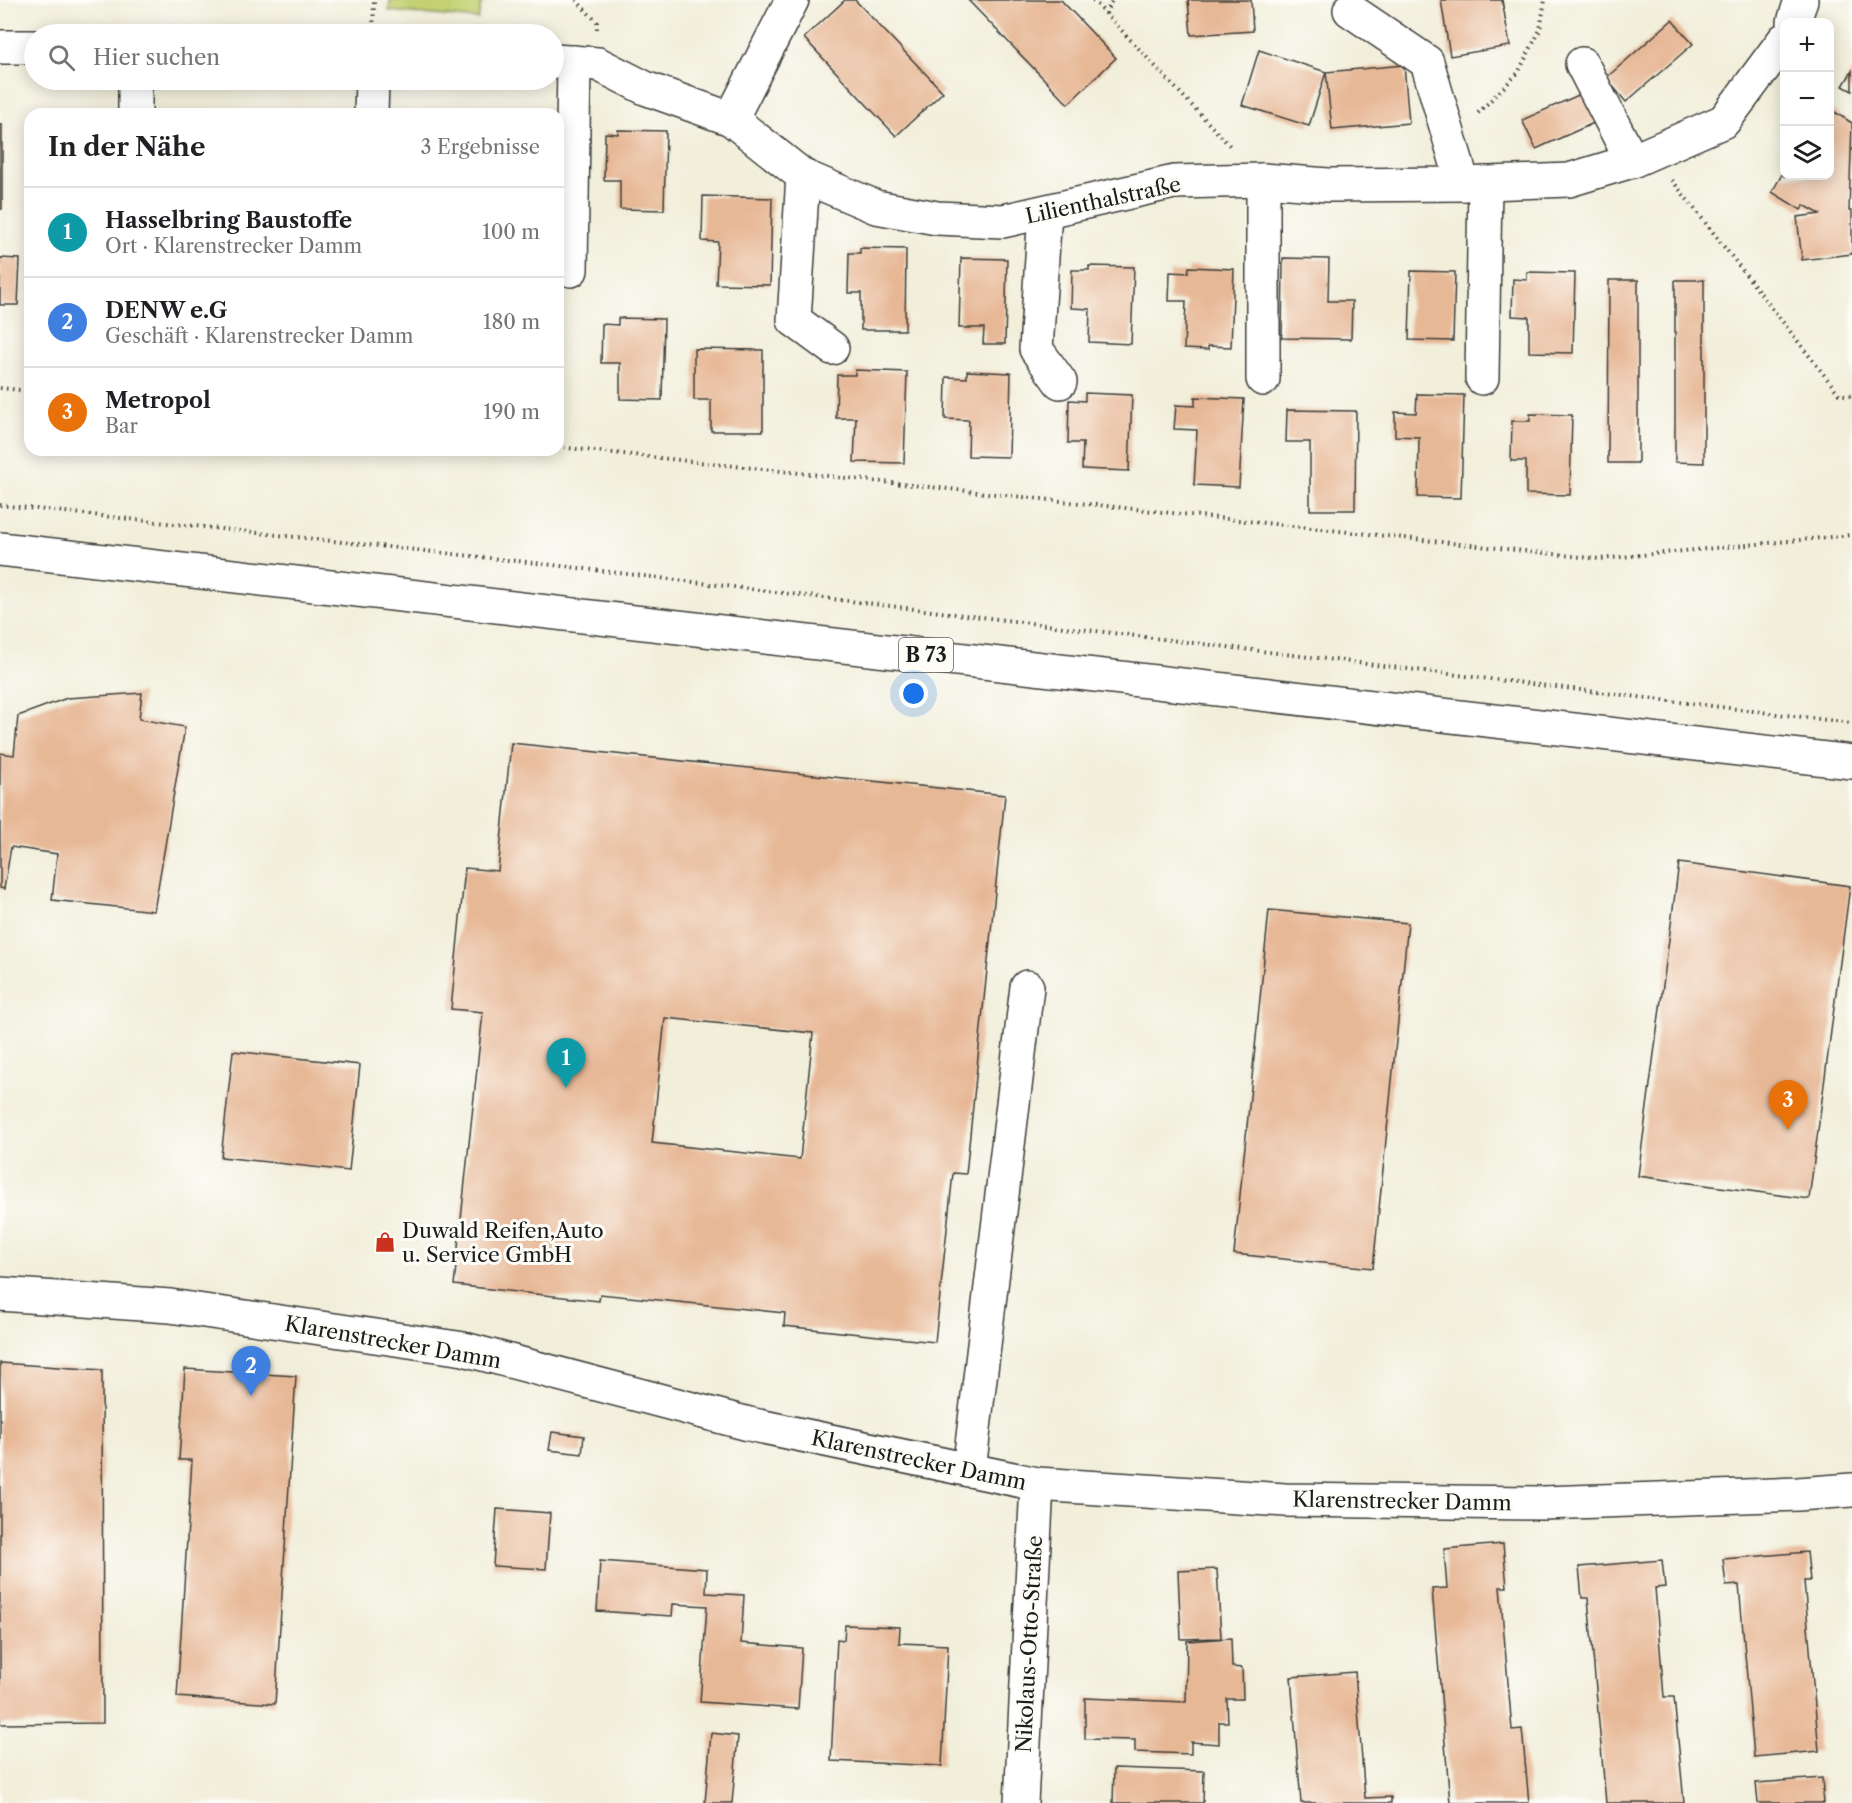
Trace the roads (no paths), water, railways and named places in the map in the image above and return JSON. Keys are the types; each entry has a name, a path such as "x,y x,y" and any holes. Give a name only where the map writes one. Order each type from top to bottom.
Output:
{"street":[{"path":"731,119 792,0"},
{"path":"1795,18 1801,0"},
{"path":"1350,10 1427,62 1449,136 1474,184 1482,378"},
{"path":"0,47 24,47"},
{"name":"Lilienthalstraße","path":"564,62 598,64 645,88 731,119 803,176 876,207 937,218 1003,221 1174,182 1263,180 1328,184 1474,184 1569,180 1641,157 1724,121 1780,47"},
{"path":"564,62 572,270"},
{"path":"1582,64 1641,157"},
{"path":"135,90 135,108"},
{"path":"371,108 372,90"},
{"path":"803,176 794,320 832,348"},
{"path":"1263,180 1263,379"},
{"path":"1045,212 1036,349 1060,382"},
{"name":"B 73","path":"0,549 1852,762"},
{"path":"969,1470 1027,987"},
{"name":"Klarenstrecker Damm","path":"0,1294 170,1306 464,1349 749,1425 1037,1484 1285,1500 1519,1502 1786,1495 1852,1490"},
{"name":"Nikolaus-Otto-Straße","path":"1021,1803 1037,1484"}],"place":[{"name":"Hasselbring Baustoffe","path":"566,1088"},
{"name":"Metropol","path":"1788,1130"},
{"name":"Duwald Reifen,Auto u. Service GmbH","path":"385,1242"},
{"name":"DENW e.G","path":"251,1396"}]}
